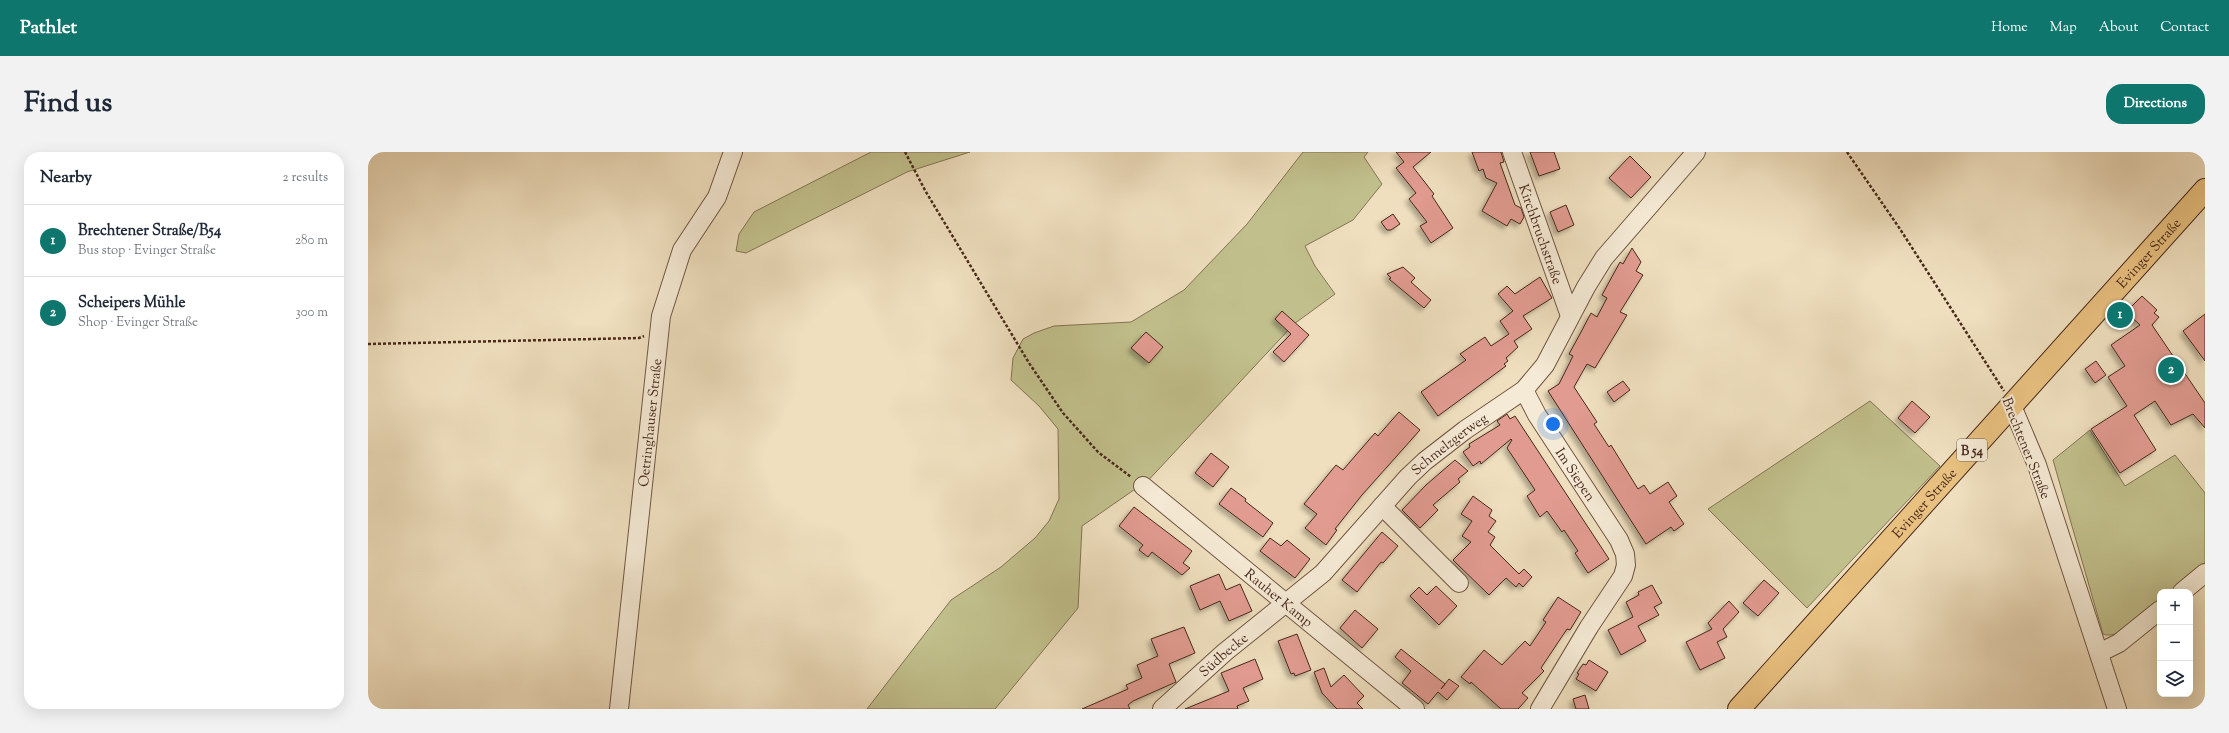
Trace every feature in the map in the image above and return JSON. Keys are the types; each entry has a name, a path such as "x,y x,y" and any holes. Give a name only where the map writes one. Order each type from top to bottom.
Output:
{"main road":[{"name":"Evinger Straße","path":"1739,709 2205,190"}],"street":[{"name":"Oetringhauser Straße","path":"619,709 660,316 682,250 717,197 734,152"},
{"name":"Kirchbruchstraße","path":"1512,152 1570,316"},
{"path":"1524,390 1545,365 1570,316 1604,258 1696,152"},
{"name":"Schmelzgerweg","path":"1288,603 1323,573 1382,506 1426,461 1465,430 1524,390"},
{"name":"Im Siepen","path":"1524,390 1537,415 1619,540 1625,554 1626,565 1623,576 1589,627 1540,709"},
{"name":"Brechtener Straße","path":"2012,406 2037,465 2117,709"},
{"name":"Rauher Kamp","path":"1143,486 1288,603 1415,709"},
{"path":"1382,506 1459,583"},
{"path":"2186,589 2205,573"},
{"name":"Südbecke","path":"1162,709 1225,652 1288,603"},
{"path":"2099,653 2119,643 2157,612"}],"path":[{"path":"905,152 938,213 1062,413 1098,452 1143,486"},
{"name":"Brechtener Straße","path":"1847,152 1900,229 2012,406"},
{"path":"368,344 639,338 659,329"}],"shaded area":[{"path":"871,152 970,152 907,172 746,253 736,251 739,234 754,212"},
{"path":"1303,152 1368,152 1364,157 1382,184 1353,220 1305,246 1315,266 1335,294 1294,324 1143,486 1141,485 1082,526 1078,608 995,709 867,709 951,600 1001,567 1035,538 1049,521 1059,499 1058,429 1039,406 1011,380 1013,358 1023,339 1034,333 1054,326 1131,322 1184,290 1247,224"},
{"path":"1870,401 1940,466 1807,608 1708,509"},
{"path":"2090,430 2125,486 2175,455 2205,493 2205,567 2179,589 2157,589 2157,606 2132,625 2116,634 2103,634 2053,460"}],"building":[{"path":"1396,152 1431,152 1413,167 1434,194 1432,196 1453,228 1431,243 1420,226 1427,222 1409,199 1416,193 1396,168 1404,162"},
{"path":"1472,152 1501,152 1504,162 1500,163 1515,205 1521,208 1524,217 1520,224 1511,219 1507,226 1482,211 1497,183 1486,178 1483,169 1479,171"},
{"path":"1530,152 1554,152 1560,169 1539,176"},
{"path":"1630,156 1651,177 1631,198 1609,178"},
{"path":"1566,205 1574,225 1558,232 1550,212"},
{"path":"1393,214 1400,224 1391,230 1387,230 1381,222"},
{"path":"1632,248 1641,262 1636,271 1643,275 1620,312 1627,315 1595,368 1587,364 1574,387 1597,422 1594,424 1609,447 1611,445 1638,489 1644,485 1650,494 1668,482 1677,496 1669,502 1684,524 1674,531 1671,527 1646,544 1548,391 1559,384 1573,356 1569,354 1591,313 1597,317 1607,298 1602,295 1620,262 1623,264"},
{"path":"1403,267 1415,278 1411,282 1431,300 1424,308 1389,279 1391,278 1387,274"},
{"path":"1540,277 1552,298 1523,316 1532,329 1514,341 1518,347 1506,358 1508,361 1504,364 1506,366 1438,416 1421,392 1466,360 1460,354 1485,337 1491,346 1509,334 1500,321 1513,311 1498,294 1507,286 1515,294"},
{"path":"2142,296 2157,310 2154,313 2159,317 2152,325 2205,403 2205,428 2193,414 2171,425 2155,401 2134,415 2156,450 2120,473 2091,429 2127,406 2108,377 2125,366 2111,345 2140,325 2126,312"},
{"path":"1282,311 1309,335 1284,362 1273,352 1291,334 1275,319"},
{"path":"2205,314 2205,361 2183,331"},
{"path":"1146,332 1163,347 1149,363 1131,348"},
{"path":"2096,361 2106,375 2095,383 2085,369"},
{"path":"1623,381 1630,390 1614,402 1607,392"},
{"path":"1912,401 1930,417 1915,433 1898,418"},
{"path":"1399,412 1420,430 1362,495 1335,529 1337,530 1326,545 1305,528 1317,514 1304,504 1336,465 1343,470 1375,433 1378,436"},
{"path":"1507,414 1510,419 1515,416 1609,559 1588,573 1575,553 1578,551 1564,530 1562,532 1547,511 1540,517 1527,496 1535,490 1507,448 1512,440 1511,439 1481,464 1480,461 1473,466 1463,452 1470,447 1469,444 1500,425 1497,421"},
{"path":"1211,453 1229,467 1213,487 1195,473"},
{"path":"1455,460 1468,471 1458,479 1460,482 1433,505 1438,510 1420,528 1402,510 1426,485"},
{"path":"1231,488 1273,523 1263,537 1219,504"},
{"path":"1473,496 1492,510 1489,516 1496,521 1488,532 1495,537 1490,545 1519,574 1524,569 1532,577 1523,587 1519,583 1516,587 1506,578 1489,595 1453,560 1471,542 1462,536 1472,521 1461,514"},
{"path":"1134,507 1192,551 1183,563 1190,568 1182,575 1152,552 1148,557 1139,550 1143,545 1119,526"},
{"path":"1382,532 1398,546 1383,563 1381,562 1357,592 1342,580"},
{"path":"1270,538 1281,546 1287,540 1310,559 1295,578 1260,551"},
{"path":"1219,574 1226,590 1240,584 1252,611 1229,621 1220,601 1200,610 1190,586"},
{"path":"1764,580 1779,593 1758,616 1743,603"},
{"path":"1652,585 1662,603 1654,607 1659,615 1638,626 1646,641 1621,655 1608,630 1633,617 1626,602 1639,595 1638,592"},
{"path":"1436,586 1457,606 1439,625 1410,596 1419,587 1427,595"},
{"path":"1558,597 1581,612 1570,630 1567,629 1541,668 1544,671 1522,693 1528,698 1518,709 1501,709 1471,682 1470,684 1461,677 1484,650 1502,665 1525,641 1530,646 1546,622 1543,620"},
{"path":"1729,601 1739,612 1723,629 1727,637 1717,642 1725,658 1700,670 1686,642 1712,629 1708,623"},
{"path":"1355,610 1378,629 1362,648 1340,628"},
{"path":"1184,627 1195,653 1169,664 1176,682 1133,701 1128,705 1130,709 1082,709 1128,689 1126,685 1142,678 1137,665 1158,656 1151,639"},
{"path":"1297,634 1311,670 1295,676 1294,673 1291,674 1278,641"},
{"path":"1401,649 1445,684 1449,679 1459,686 1447,700 1438,692 1428,704 1402,683 1411,671 1395,657"},
{"path":"1255,659 1263,679 1243,688 1249,701 1237,706 1238,709 1185,709 1229,691 1221,673"},
{"path":"1589,660 1608,672 1596,691 1576,679 1579,674 1577,673 1583,664 1586,665"},
{"path":"1324,668 1331,687 1344,675 1364,696 1357,703 1363,709 1337,709 1322,693 1314,672"},
{"path":"1585,695 1589,709 1576,709 1573,699"}],"place":[{"name":"Brechtener Straße/B54","path":"2120,315"},
{"name":"Scheipers Mühle","path":"2171,370"}]}
